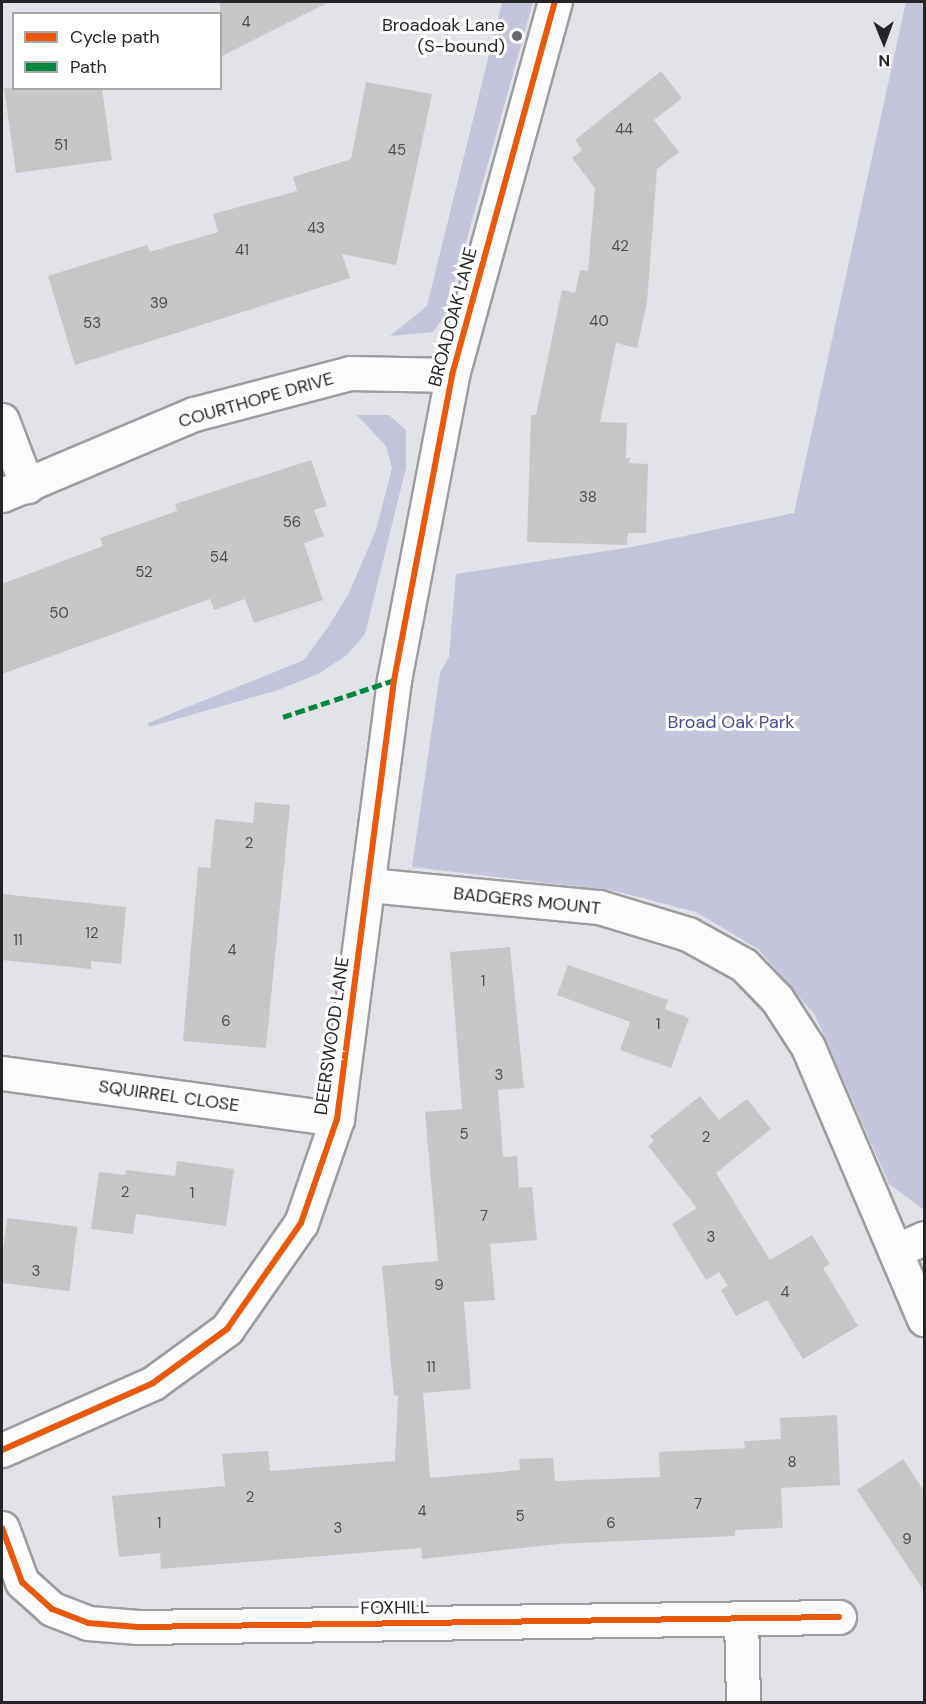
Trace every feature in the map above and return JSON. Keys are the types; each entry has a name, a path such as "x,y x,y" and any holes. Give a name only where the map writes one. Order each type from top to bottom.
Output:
{"street":[{"name":"BROADOAK LANE","path":"394,680 452,375 555,2"},
{"name":"COURTHOPE DRIVE","path":"14,491 194,414 339,376 452,375"},
{"path":"2,420 14,491"},
{"name":"DEERSWOOD LANE","path":"2,1450 153,1383 227,1329 301,1222 337,1119 394,680"},
{"name":"BADGERS MOUNT","path":"369,885 599,907 688,934 744,965 777,999 808,1047 910,1244 924,1319"},
{"name":"SQUIRREL CLOSE","path":"2,1073 337,1119"},
{"name":"FOXHILL","path":"2,1528 22,1582 52,1609 88,1623 138,1627 839,1617"},
{"path":"741,1618 743,1698"}],"green space":[{"path":"502,2 533,2 446,314 433,332 390,336 427,306"},
{"name":"Broad Oak Park","path":"906,2 924,2 923,1209 889,1184 815,1015 758,949 696,912 615,891 412,867 440,673 449,657 456,574 632,547 794,513"},
{"path":"357,415 389,415 406,430 406,468 365,634 347,655 318,674 278,690 149,727 148,723 304,660 328,627 348,595 376,530 392,468 386,446"}],"building":[{"path":"220,2 329,2 222,56 222,12 220,12"},
{"path":"661,71 682,98 654,120 679,152 657,169 647,302 637,348 616,343 600,422 627,423 626,458 630,458 629,463 648,464 646,533 628,533 627,545 527,542 531,415 536,415 562,290 575,293 580,270 588,271 595,188 572,158 582,150 575,140"},
{"path":"366,82 432,94 396,265 342,254 350,278 75,365 48,276 147,245 150,252 218,232 213,214 297,191 293,177 351,159"},
{"path":"4,88 12,88 12,90 102,90 112,160 16,173"},
{"path":"311,460 327,506 314,510 324,536 304,543 323,600 254,623 245,599 214,610 210,599 2,674 2,584 103,546 100,538 177,511 175,504"},
{"path":"255,802 290,805 266,1048 183,1041 198,867 210,868 215,819 253,823"},
{"path":"2,894 126,907 121,964 91,961 91,969 2,960"},
{"path":"510,947 524,1088 498,1090 503,1157 517,1156 519,1188 532,1187 537,1240 490,1244 495,1300 464,1302 471,1389 423,1393 430,1478 520,1470 519,1459 553,1458 555,1481 660,1477 659,1452 745,1448 744,1441 781,1439 780,1418 837,1415 840,1485 781,1488 783,1528 735,1530 735,1536 558,1544 422,1559 421,1548 161,1569 160,1553 119,1557 112,1496 225,1486 222,1454 268,1451 270,1471 395,1461 398,1395 394,1396 382,1266 438,1261 425,1112 462,1109 450,952"},
{"path":"568,965 668,1000 665,1009 689,1018 671,1068 620,1050 630,1022 557,995"},
{"path":"700,1096 719,1120 747,1099 771,1129 716,1173 770,1260 812,1235 830,1264 823,1268 858,1326 803,1359 767,1300 736,1316 721,1290 728,1286 719,1272 706,1280 672,1224 697,1208 648,1146 654,1141 650,1136"},
{"path":"177,1161 234,1169 226,1226 136,1214 133,1234 91,1229 99,1172 125,1175 126,1170 175,1176"},
{"path":"7,1218 77,1227 70,1291 2,1283 2,1259"},
{"path":"903,1459 924,1491 924,1591 857,1490"}],"marked path":[{"path":"283,717 394,680"}],"cycle path":[{"path":"2,1450 153,1383 227,1329 301,1223 337,1119 394,680 452,375 555,2"},
{"path":"2,1528 22,1582 52,1609 88,1623 138,1627 839,1617"}],"place":[{"name":"Broadoak Lane (S-bound)","path":"517,36"}]}
